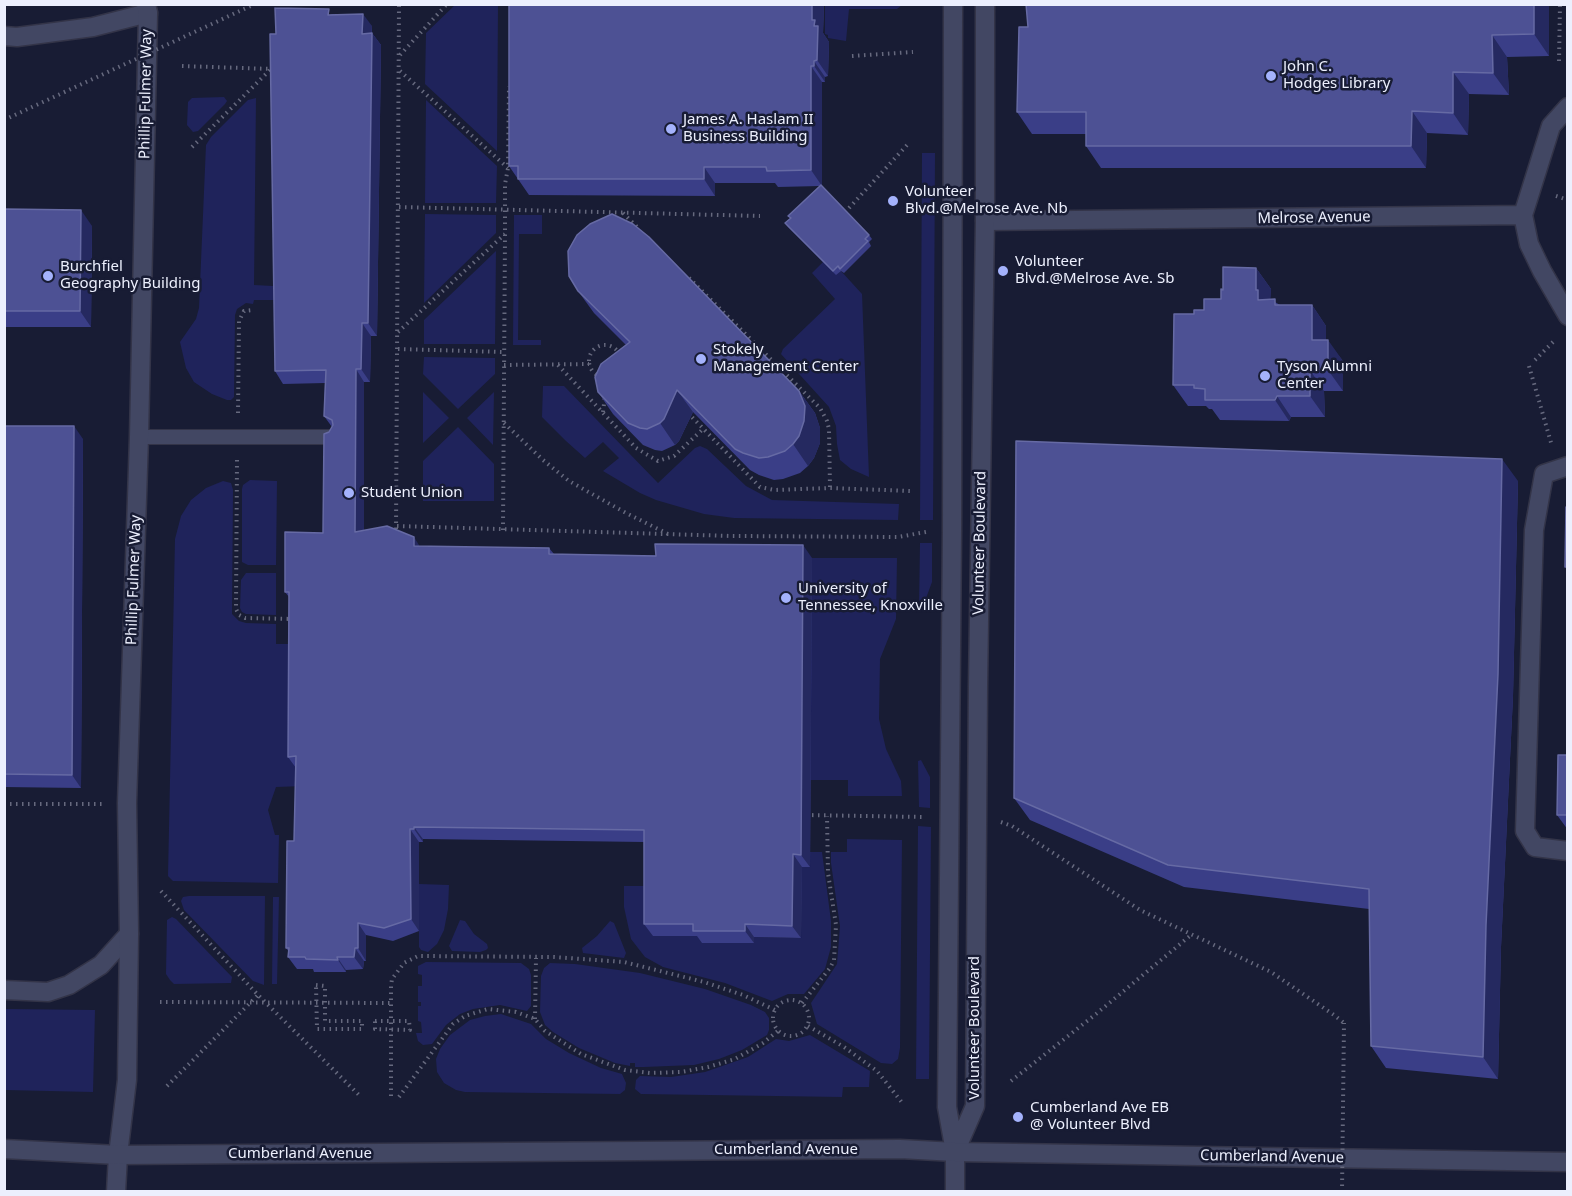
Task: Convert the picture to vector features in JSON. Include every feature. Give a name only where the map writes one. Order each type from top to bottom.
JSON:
[{"type":"street","name":"Volunteer Boulevard","points":[[953,4],[947,1107],[955,1152]]},
{"type":"street","name":"Volunteer Boulevard","points":[[955,1152],[975,1106],[985,221],[985,4]]},
{"type":"street","points":[[4,36],[17,37],[93,27],[147,9]]},
{"type":"street","name":"Phillip Fulmer Way","points":[[116,1191],[127,1080],[129,934],[127,803],[147,9]]},
{"type":"street","points":[[1568,106],[1551,126],[1523,216],[1529,244],[1568,316]]},
{"type":"street","name":"Melrose Avenue","points":[[953,221],[1523,216]]},
{"type":"street","points":[[1563,467],[1544,474],[1534,530],[1525,831],[1535,847],[1568,851]]},
{"type":"street","points":[[4,990],[48,992],[69,985],[101,965],[129,934]]},
{"type":"street","name":"Cumberland Avenue","points":[[4,1149],[118,1155],[889,1149],[1568,1162]]},
{"type":"street","points":[[955,1152],[955,1191]]},
{"type":"lane","points":[[138,437],[333,437]]},
{"type":"path","points":[[4,120],[255,4]]},
{"type":"path","points":[[395,539],[397,526],[399,4]]},
{"type":"path","points":[[400,55],[447,4]]},
{"type":"path","points":[[1559,62],[1560,4]]},
{"type":"path","points":[[852,56],[913,52]]},
{"type":"path","points":[[182,66],[279,70]]},
{"type":"path","points":[[192,147],[271,69]]},
{"type":"path","points":[[399,70],[508,168]]},
{"type":"path","points":[[503,530],[505,184],[508,168],[509,75]]},
{"type":"path","points":[[849,208],[908,144]]},
{"type":"path","points":[[1556,196],[1568,200]]},
{"type":"path","points":[[399,207],[760,216]]},
{"type":"path","points":[[622,212],[647,237]]},
{"type":"path","points":[[398,333],[505,234]]},
{"type":"path","points":[[688,278],[820,408],[827,421],[830,488]]},
{"type":"path","points":[[253,309],[244,311],[239,321],[236,609],[239,615],[245,618],[297,619]]},
{"type":"path","points":[[1535,360],[1555,340]]},
{"type":"path","points":[[600,345],[615,349],[621,358],[616,373],[607,377],[596,375],[589,364],[591,352],[600,345]]},
{"type":"path","points":[[398,349],[504,352]]},
{"type":"path","points":[[504,365],[589,364]]},
{"type":"path","points":[[558,365],[636,448],[658,461],[674,456],[703,429]]},
{"type":"path","points":[[1529,366],[1563,467]]},
{"type":"path","points":[[603,412],[607,377]]},
{"type":"path","points":[[682,407],[760,486],[774,490],[830,488],[910,491]]},
{"type":"path","points":[[504,422],[543,460],[569,481],[670,535]]},
{"type":"path","points":[[397,526],[670,535],[898,537],[932,531]]},
{"type":"path","points":[[4,804],[127,803]]},
{"type":"path","points":[[806,815],[930,817]]},
{"type":"path","points":[[802,1003],[834,960],[836,925],[828,873],[827,816]]},
{"type":"path","points":[[1001,822],[1012,826],[1140,910],[1271,972],[1344,1023],[1342,1191]]},
{"type":"path","points":[[161,891],[258,995],[359,1095]]},
{"type":"path","points":[[1011,1081],[1191,935]]},
{"type":"path","points":[[391,1096],[392,979],[404,963],[414,957],[554,957],[624,962],[704,982],[743,995],[775,1010]]},
{"type":"path","points":[[536,958],[535,1018],[545,1031],[581,1054],[625,1070],[650,1073],[681,1072],[708,1067],[735,1059],[763,1043],[779,1030]]},
{"type":"path","points":[[316,985],[325,986],[325,1021],[362,1021],[362,1029],[317,1029],[316,1003],[316,985]]},
{"type":"path","points":[[167,1086],[258,995]]},
{"type":"path","points":[[789,999],[802,1003],[810,1015],[808,1026],[804,1031],[792,1036],[779,1030],[774,1022],[778,1005],[789,999]]},
{"type":"path","points":[[160,1002],[391,1003]]},
{"type":"path","points":[[399,1096],[453,1024],[465,1016],[488,1009],[535,1018]]},
{"type":"path","points":[[375,1021],[409,1022],[410,1030],[391,1030],[375,1029],[375,1021]]},
{"type":"path","points":[[808,1026],[844,1047],[877,1071],[904,1105]]},
{"type":"shaded area","points":[[825,4],[902,5],[897,9],[849,9],[846,41],[828,38],[825,34]]},
{"type":"shaded area","points":[[455,5],[498,5],[497,151],[425,84],[426,33]]},
{"type":"shaded area","points":[[224,97],[227,101],[225,104],[198,131],[193,132],[187,125],[188,102],[192,98]]},
{"type":"shaded area","points":[[256,98],[254,285],[273,286],[275,300],[254,300],[253,304],[246,303],[237,309],[234,397],[227,400],[212,394],[194,382],[186,368],[180,342],[196,319],[199,308],[206,145],[211,137],[248,100]]},
{"type":"shaded area","points":[[426,100],[497,166],[496,203],[425,203]]},
{"type":"shaded area","points":[[922,153],[935,153],[933,520],[920,520]]},
{"type":"shaded area","points":[[425,214],[496,215],[496,233],[424,303]]},
{"type":"shaded area","points":[[514,215],[542,215],[542,234],[519,234],[518,340],[541,340],[541,345],[513,345]]},
{"type":"shaded area","points":[[496,251],[495,344],[424,344],[424,320]]},
{"type":"shaded area","points":[[823,262],[841,271],[862,294],[869,477],[851,469],[840,460],[836,426],[829,407],[781,354],[783,349],[835,299],[812,273]]},
{"type":"shaded area","points":[[424,357],[495,358],[495,374],[458,409],[423,374]]},
{"type":"shaded area","points":[[543,386],[564,386],[658,483],[695,448],[700,446],[707,449],[746,486],[772,500],[899,504],[898,520],[734,518],[704,514],[656,500],[603,471],[619,458],[603,442],[585,458],[542,417]]},
{"type":"shaded area","points":[[423,392],[449,418],[423,443]]},
{"type":"shaded area","points":[[494,392],[493,445],[467,418]]},
{"type":"shaded area","points":[[458,427],[494,464],[494,501],[423,501],[423,461]]},
{"type":"shaded area","points":[[250,480],[277,481],[276,565],[248,565],[242,562],[242,489],[243,485]]},
{"type":"shaded area","points":[[223,481],[231,483],[233,490],[232,614],[239,621],[246,623],[276,624],[276,644],[298,644],[304,786],[276,787],[268,810],[275,835],[279,835],[278,883],[173,881],[168,876],[175,539],[181,516],[191,500],[206,488]]},
{"type":"shaded area","points":[[920,543],[932,543],[932,582],[922,609],[919,609]]},
{"type":"shaded area","points":[[812,558],[897,558],[896,619],[880,659],[879,719],[886,749],[901,781],[902,796],[848,796],[848,780],[810,780]]},
{"type":"shaded area","points":[[246,573],[276,573],[276,615],[242,612],[240,608],[241,580]]},
{"type":"shaded area","points":[[921,760],[930,777],[930,808],[919,807],[918,761]]},
{"type":"shaded area","points":[[918,826],[931,827],[929,1079],[916,1079]]},
{"type":"shaded area","points":[[847,839],[902,840],[900,1048],[898,1059],[892,1064],[881,1063],[817,1024],[811,1003],[837,964],[840,926],[831,852],[847,852]]},
{"type":"shaded area","points":[[810,852],[822,852],[831,921],[831,947],[825,969],[804,994],[788,994],[772,1001],[725,983],[663,967],[645,957],[631,939],[624,907],[624,886],[653,886],[702,936],[702,943],[753,943],[754,937],[801,938],[802,867],[810,867]]},
{"type":"shaded area","points":[[419,884],[449,885],[444,930],[437,944],[428,952],[419,947]]},
{"type":"shaded area","points":[[265,896],[264,985],[253,981],[184,910],[181,901],[183,897]]},
{"type":"shaded area","points":[[273,897],[279,897],[277,984],[272,984]]},
{"type":"shaded area","points":[[172,917],[232,977],[231,983],[174,984],[170,980],[166,974],[167,920]]},
{"type":"shaded area","points":[[460,920],[465,921],[474,934],[487,944],[486,950],[480,952],[452,951],[449,946]]},
{"type":"shaded area","points":[[610,921],[614,923],[626,953],[624,958],[583,953],[582,948]]},
{"type":"shaded area","points":[[426,962],[521,963],[529,969],[531,975],[531,1006],[527,1011],[500,1005],[473,1009],[460,1014],[446,1025],[432,1044],[423,1045],[418,1041],[416,1033],[422,1033],[421,1022],[418,1021],[418,1006],[421,1006],[421,1002],[418,1002],[418,986],[422,986],[422,975],[418,974],[418,966]]},
{"type":"shaded area","points":[[550,963],[640,973],[705,989],[765,1012],[769,1018],[769,1030],[767,1035],[742,1050],[694,1065],[635,1067],[635,1063],[630,1063],[630,1066],[615,1063],[579,1048],[545,1025],[540,1012],[541,976],[544,968]]},
{"type":"shaded area","points":[[5,1009],[95,1010],[93,1092],[5,1090]]},
{"type":"shaded area","points":[[501,1014],[531,1024],[546,1039],[569,1053],[601,1068],[622,1074],[626,1083],[625,1090],[620,1094],[465,1092],[444,1083],[437,1072],[436,1059],[450,1035],[470,1020]]},
{"type":"shaded area","points":[[810,1035],[870,1071],[869,1087],[843,1087],[842,1097],[641,1094],[635,1089],[636,1080],[640,1076],[671,1077],[705,1072],[748,1057],[776,1039],[789,1041]]},
{"type":"building","name":"James A. Haslam II Business Building","points":[[509,4],[812,4],[812,20],[815,20],[814,26],[818,26],[817,60],[814,61],[814,66],[811,66],[811,170],[767,171],[766,167],[704,167],[704,179],[518,179],[518,166],[509,166]]},
{"type":"building","name":"John C. Hodges Library","points":[[1026,4],[1534,4],[1534,34],[1492,35],[1493,73],[1453,72],[1453,113],[1412,111],[1411,146],[1086,146],[1086,112],[1017,112],[1019,27],[1028,27]]},
{"type":"building","name":"Student Union","points":[[275,8],[329,9],[328,15],[363,14],[362,34],[372,33],[368,323],[362,323],[361,369],[356,369],[355,532],[387,526],[414,537],[414,546],[549,548],[549,554],[656,556],[655,544],[803,545],[801,855],[793,854],[792,926],[745,924],[745,931],[693,931],[693,924],[644,924],[644,830],[414,827],[410,829],[411,919],[384,928],[358,923],[358,948],[355,948],[354,957],[337,957],[338,960],[288,957],[289,948],[286,948],[287,841],[294,841],[296,756],[288,757],[289,592],[285,592],[285,532],[323,533],[324,434],[329,432],[333,425],[332,420],[324,416],[326,370],[275,371],[270,34],[276,34]]},
{"type":"building","points":[[821,185],[869,235],[865,239],[868,241],[840,269],[838,266],[833,271],[785,223],[791,218],[788,216]]},
{"type":"building","name":"Burchfiel Geography Building","points":[[4,209],[81,210],[80,311],[4,311]]},
{"type":"building","name":"Stokely Management Center","points":[[612,214],[633,224],[649,237],[799,391],[805,406],[804,421],[799,436],[785,451],[759,458],[735,449],[677,390],[664,419],[647,429],[628,423],[598,392],[595,377],[601,364],[630,342],[578,291],[569,276],[568,251],[577,235],[590,224]]},
{"type":"building","name":"Tyson Alumni Center","points":[[1223,267],[1256,268],[1258,300],[1275,299],[1275,305],[1312,305],[1312,340],[1328,340],[1328,370],[1310,370],[1310,396],[1277,396],[1275,400],[1205,400],[1205,389],[1194,388],[1194,385],[1173,385],[1174,314],[1194,314],[1194,310],[1204,310],[1204,299],[1221,299]]},
{"type":"building","points":[[4,426],[74,426],[72,775],[4,774]]},
{"type":"building","points":[[1016,441],[1502,459],[1498,674],[1486,925],[1483,1057],[1371,1046],[1369,889],[1168,865],[1014,798]]},
{"type":"building","points":[[1566,507],[1568,507],[1568,567],[1565,567]]},
{"type":"building","points":[[1558,755],[1568,755],[1568,815],[1557,815]]},
{"type":"place","name":"John C. Hodges Library","points":[[1271,76]]},
{"type":"place","name":"James A. Haslam II Business Building","points":[[671,129]]},
{"type":"place","name":"Volunteer Blvd.@Melrose Ave. Nb","points":[[893,201]]},
{"type":"place","name":"Volunteer Blvd.@Melrose Ave. Sb","points":[[1003,271]]},
{"type":"place","name":"Burchfiel Geography Building","points":[[48,276]]},
{"type":"place","name":"Stokely Management Center","points":[[701,359]]},
{"type":"place","name":"Tyson Alumni Center","points":[[1265,376]]},
{"type":"place","name":"Student Union","points":[[349,493]]},
{"type":"place","name":"University of Tennessee, Knoxville","points":[[786,598]]},
{"type":"place","name":"Cumberland Ave EB @ Volunteer Blvd","points":[[1018,1117]]}]
